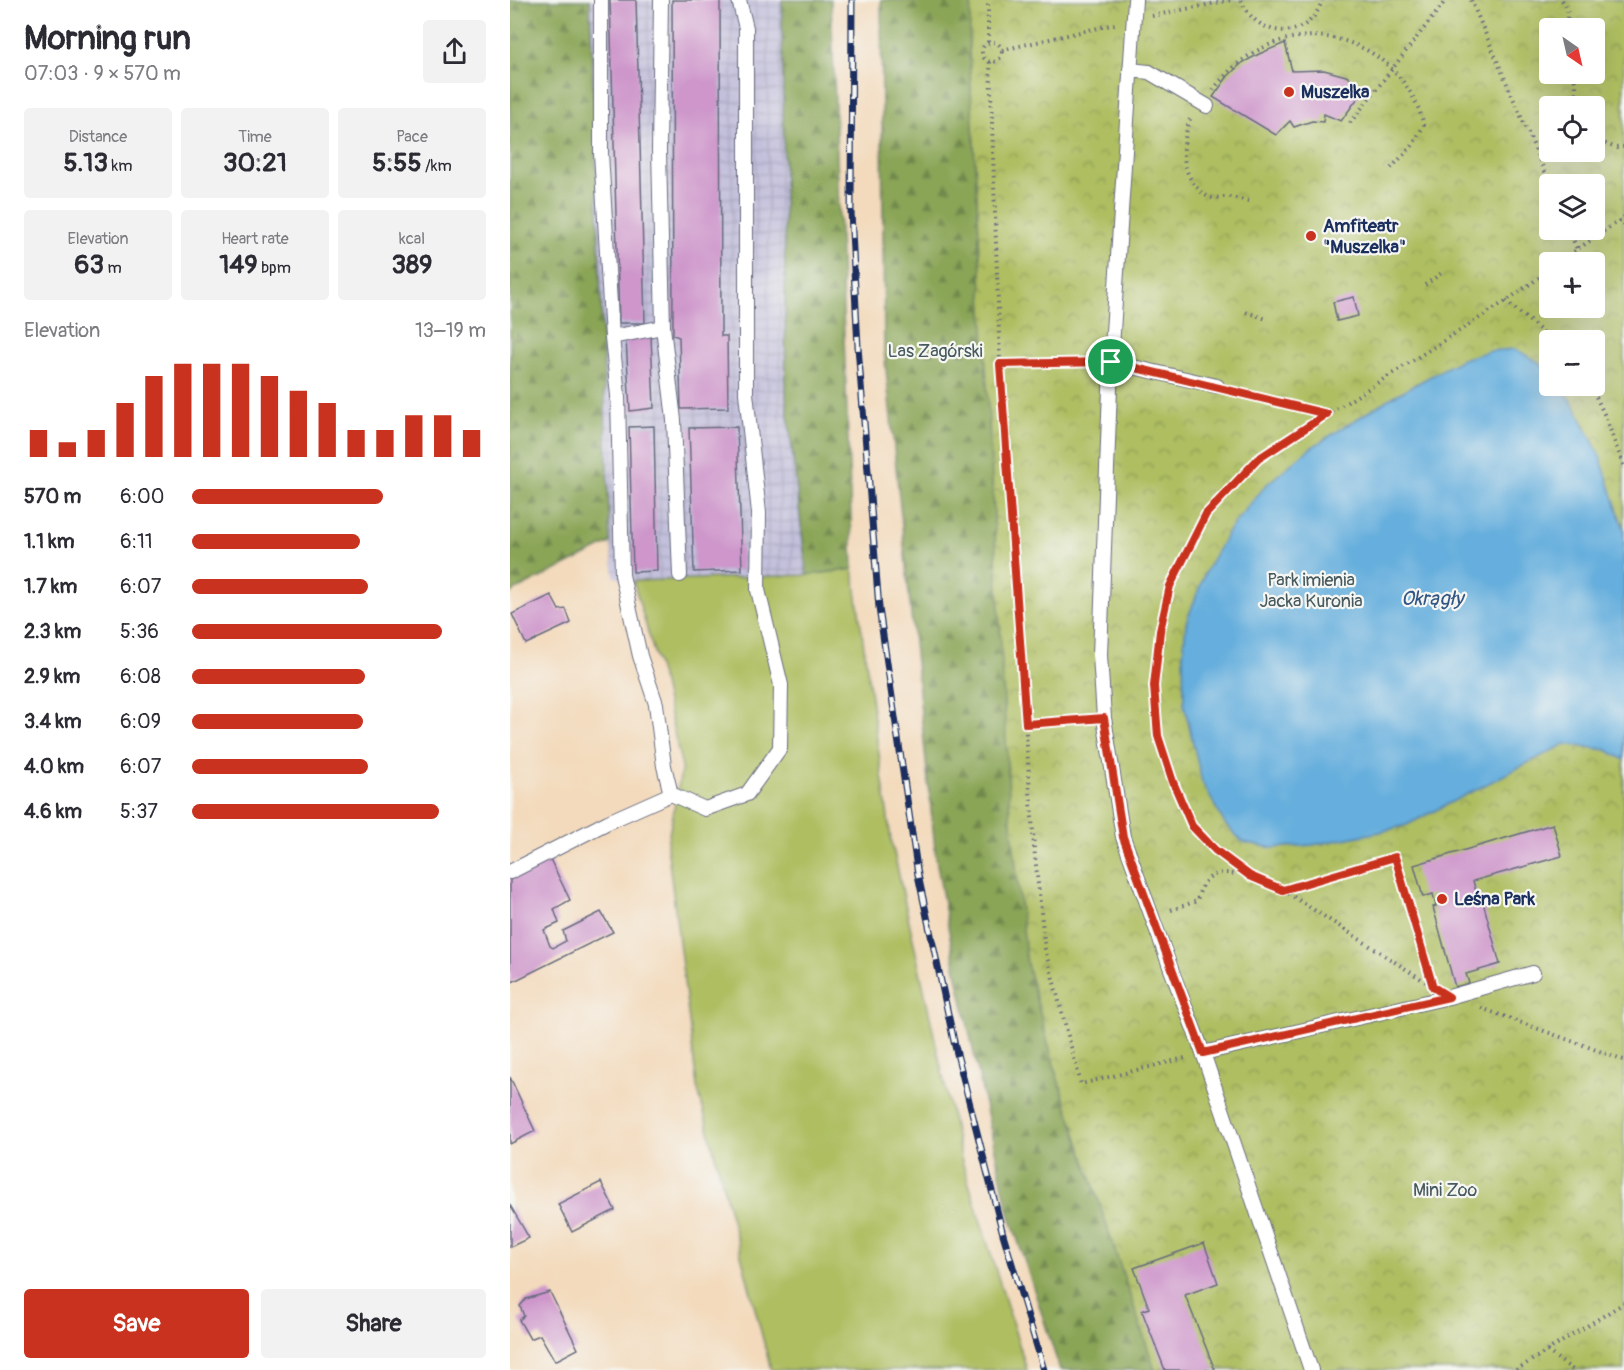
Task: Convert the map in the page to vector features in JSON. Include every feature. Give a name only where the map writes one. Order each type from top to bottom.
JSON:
[{"type":"lane","points":[[601,0],[601,153],[612,337],[618,396],[622,575],[640,656],[656,704],[664,766],[671,794]]},
{"type":"lane","points":[[661,0],[659,150],[663,327],[674,420],[680,575]]},
{"type":"lane","points":[[510,872],[608,822],[671,794],[705,809],[747,794],[780,748],[781,685],[758,590],[759,513],[746,393],[746,28],[739,0]]},
{"type":"lane","points":[[1135,0],[1111,362],[1100,655],[1104,718],[1123,837],[1203,1053],[1311,1370]]},
{"type":"lane","points":[[1130,70],[1149,72],[1205,105]]},
{"type":"lane","points":[[612,337],[663,327]]},
{"type":"lane","points":[[1111,362],[1217,386]]},
{"type":"lane","points":[[1203,1053],[1449,997],[1533,973]]},
{"type":"path","points":[[988,0],[988,42],[981,53],[984,59],[990,62],[999,59],[1002,51],[998,43],[988,42]]},
{"type":"path","points":[[1002,51],[1231,0]]},
{"type":"path","points":[[1241,0],[1253,20],[1277,31],[1302,26],[1313,18],[1322,0]]},
{"type":"path","points":[[1350,123],[1446,0]]},
{"type":"path","points":[[1471,0],[1546,174]]},
{"type":"path","points":[[1562,0],[1569,18]]},
{"type":"path","points":[[1290,30],[1291,39]]},
{"type":"path","points":[[1250,201],[1225,196],[1213,198],[1204,195],[1186,174],[1184,154],[1188,127],[1192,113],[1205,105],[1222,78],[1249,55],[1262,48],[1291,39],[1330,37],[1350,42],[1366,48],[1404,81],[1420,110],[1424,125],[1413,146],[1391,168]]},
{"type":"path","points":[[990,62],[1000,364],[1034,847],[1045,949],[1081,1084],[1203,1053]]},
{"type":"path","points":[[1605,144],[1616,148],[1624,147]]},
{"type":"path","points":[[1573,252],[1624,217]]},
{"type":"path","points":[[1619,220],[1624,225]]},
{"type":"path","points":[[1573,240],[1577,249]]},
{"type":"path","points":[[1425,285],[1443,272]]},
{"type":"path","points":[[1283,890],[1395,857],[1433,987],[1283,890],[1239,869],[1215,850],[1192,826],[1173,782],[1158,736],[1154,686],[1160,631],[1170,586],[1206,514],[1258,459],[1539,278]]},
{"type":"path","points":[[1506,301],[1540,330]]},
{"type":"path","points":[[1246,312],[1266,319]]},
{"type":"path","points":[[1000,364],[1111,362]]},
{"type":"path","points":[[1217,386],[1327,414]]},
{"type":"path","points":[[1596,396],[1624,467]]},
{"type":"path","points":[[1026,724],[1104,718]]},
{"type":"path","points":[[1153,916],[1197,901],[1204,882],[1213,875],[1223,872],[1235,874],[1239,869]]},
{"type":"path","points":[[1449,997],[1624,1060]]},
{"type":"path","points":[[1516,1370],[1624,1303]]},
{"type":"path","points":[[1547,1351],[1573,1370]]},
{"type":"shaded area","points":[[590,0],[782,0],[786,398],[807,575],[633,581],[614,577],[610,543]]},
{"type":"green space","points":[[510,0],[590,0],[610,543],[510,593]]},
{"type":"green space","points":[[782,0],[831,0],[853,569],[807,575],[786,398]]},
{"type":"green space","name":"Las Zagórski","points":[[881,0],[971,0],[969,49],[1010,813],[1027,964],[1057,1076],[1155,1370],[1060,1370],[1008,1210],[957,976],[936,859],[884,350]]},
{"type":"green space","name":"Park imienia Jacka Kuronia","points":[[971,0],[1624,0],[1624,1370],[1155,1370],[1057,1076],[1027,964],[1010,813],[969,49]]},
{"type":"green space","points":[[853,569],[891,839],[961,1158],[1027,1370],[771,1370],[697,1086],[667,845],[682,767],[662,680],[633,581],[807,575]]},
{"type":"water","name":"Okrągły","points":[[1515,349],[1539,363],[1539,396],[1568,396],[1600,456],[1624,530],[1624,760],[1607,750],[1565,744],[1407,825],[1313,845],[1272,848],[1243,842],[1225,824],[1202,782],[1184,704],[1183,656],[1186,623],[1205,573],[1229,530],[1266,485],[1309,449],[1387,400],[1462,359],[1490,351]]},
{"type":"building","points":[[610,0],[636,0],[645,323],[619,323]]},
{"type":"building","points":[[672,0],[720,0],[721,336],[727,336],[728,408],[681,409],[679,337],[673,335]]},
{"type":"building","name":"Muszelka","points":[[1285,43],[1292,71],[1324,70],[1346,76],[1366,87],[1341,121],[1324,114],[1323,122],[1312,121],[1294,127],[1290,121],[1276,135],[1213,97],[1228,76],[1242,63]]},
{"type":"building","points":[[1354,297],[1358,316],[1337,321],[1333,302]]},
{"type":"building","points":[[651,336],[654,408],[630,411],[626,339]]},
{"type":"building","points":[[654,426],[657,571],[633,572],[629,427]]},
{"type":"building","points":[[737,427],[742,570],[694,572],[689,428]]},
{"type":"building","points":[[551,595],[559,610],[566,609],[571,623],[526,644],[512,614]]},
{"type":"building","points":[[1553,824],[1562,856],[1473,881],[1477,895],[1481,895],[1500,964],[1466,974],[1469,983],[1455,987],[1433,907],[1436,906],[1433,894],[1423,897],[1414,865]]},
{"type":"building","points":[[549,857],[570,900],[554,909],[559,923],[544,930],[550,946],[553,948],[566,941],[563,931],[601,912],[613,932],[510,983],[510,876]]},
{"type":"building","points":[[510,1077],[535,1131],[510,1144]]},
{"type":"building","points":[[601,1182],[615,1210],[572,1232],[558,1204]]},
{"type":"building","points":[[510,1205],[529,1238],[510,1247]]},
{"type":"building","points":[[1204,1243],[1218,1283],[1185,1295],[1215,1370],[1165,1370],[1142,1311],[1149,1308],[1134,1268]]},
{"type":"building","points":[[550,1292],[578,1349],[555,1361],[540,1335],[530,1339],[519,1320],[524,1316],[520,1306],[526,1299]]},
{"type":"railway","points":[[852,0],[851,212],[858,347],[879,608],[918,875],[955,1046],[1003,1234],[1044,1370]]},
{"type":"place","name":"Muszelka","points":[[1289,92]]},
{"type":"place","name":"Amfiteatr \"Muszelka\"","points":[[1311,236]]},
{"type":"place","name":"Leśna Park","points":[[1442,899]]},
{"type":"route","points":[[1111,362],[1327,414],[1258,459],[1206,514],[1170,586],[1160,631],[1154,686],[1158,736],[1173,782],[1192,826],[1215,850],[1250,876],[1283,890],[1395,857],[1433,987],[1449,997],[1203,1053],[1123,837],[1104,718],[1026,724],[1000,364],[1111,362]]},
{"type":"park label","name":"Mini Zoo","points":[[1445,1190]]}]
